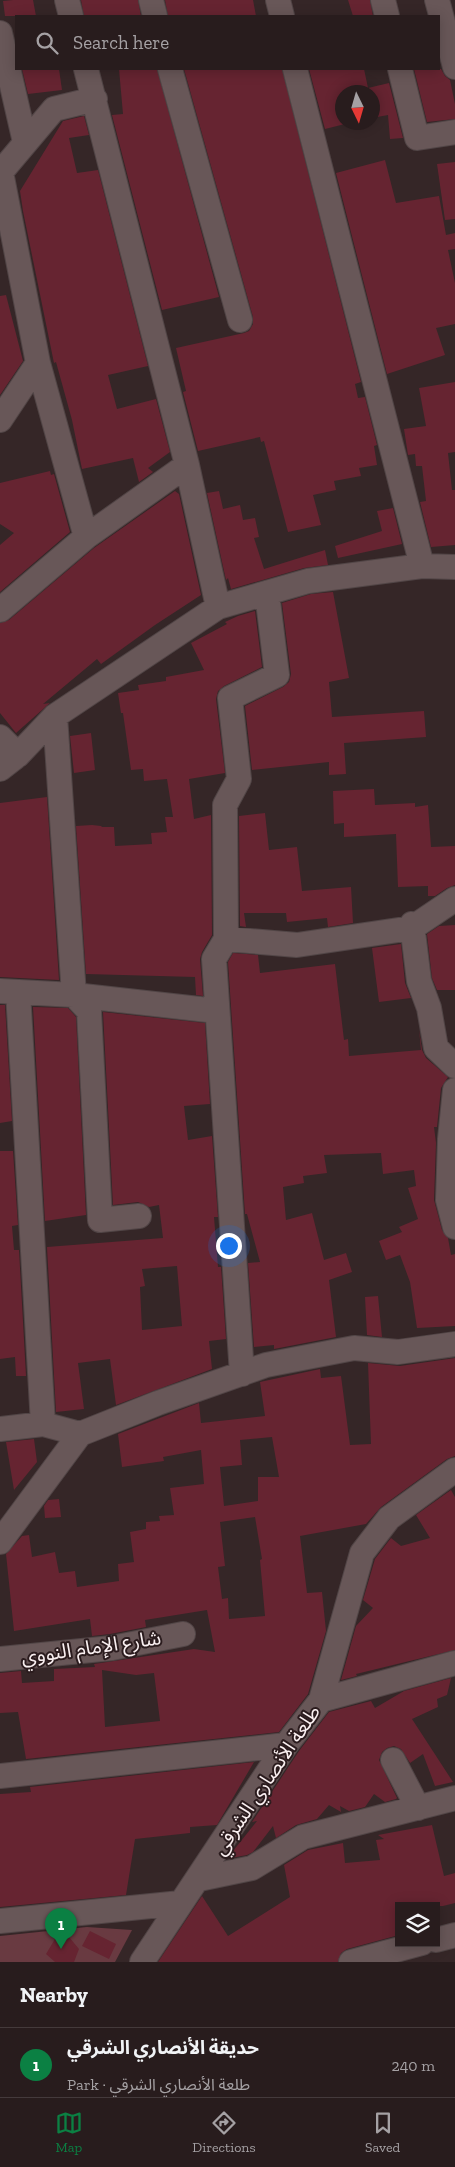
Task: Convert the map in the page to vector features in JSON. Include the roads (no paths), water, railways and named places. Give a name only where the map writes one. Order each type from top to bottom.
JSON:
[{"type":"street","points":[[67,0],[71,15]]},
{"type":"street","points":[[151,0],[155,15]]},
{"type":"street","points":[[278,0],[282,15]]},
{"type":"street","points":[[384,0],[387,15]]},
{"type":"street","points":[[437,0],[455,67]]},
{"type":"street","points":[[0,33],[25,142]]},
{"type":"street","points":[[86,70],[187,465],[218,607]]},
{"type":"street","points":[[170,70],[240,320]]},
{"type":"street","points":[[295,70],[422,566]]},
{"type":"street","points":[[400,70],[417,138],[455,132]]},
{"type":"street","points":[[86,537],[38,363],[0,173],[54,109],[95,99]]},
{"type":"street","points":[[0,420],[38,363]]},
{"type":"street","points":[[0,610],[86,537],[187,465]]},
{"type":"street","points":[[0,737],[9,762],[55,716],[218,607],[308,581],[422,566],[455,567]]},
{"type":"street","points":[[242,1374],[214,959],[226,939],[225,804],[239,779],[230,698],[277,675],[267,593]]},
{"type":"street","points":[[55,716],[74,995],[88,1012],[100,1220],[139,1216]]},
{"type":"street","points":[[226,939],[297,945],[412,926],[455,899]]},
{"type":"street","points":[[412,926],[418,981],[429,1008],[436,1048],[455,1066]]},
{"type":"street","points":[[43,1424],[9,992],[74,995],[217,1011]]},
{"type":"street","points":[[455,1090],[450,1139],[448,1200],[455,1227]]},
{"type":"street","points":[[0,1542],[80,1434],[266,1365],[354,1348],[398,1352],[455,1344]]},
{"type":"street","points":[[0,1429],[43,1424],[80,1434]]},
{"type":"street","name":"طلعة الأنصاري الشرقي","points":[[142,1962],[199,1879],[286,1745],[321,1700],[362,1553],[390,1518],[455,1470]]},
{"type":"street","name":"شارع الإمام النووي","points":[[0,1659],[112,1648],[183,1634]]},
{"type":"street","points":[[321,1700],[455,1663]]},
{"type":"street","points":[[0,1776],[286,1745]]},
{"type":"street","points":[[393,1760],[418,1808]]},
{"type":"street","points":[[199,1879],[252,1868],[302,1837],[455,1798]]},
{"type":"street","points":[[0,1921],[181,1903]]},
{"type":"street","points":[[440,1939],[455,1935]]},
{"type":"street","points":[[358,1961],[408,1947]]},
{"type":"place","name":"حديقة الأنصاري الشرقي","points":[[61,1949]]}]
